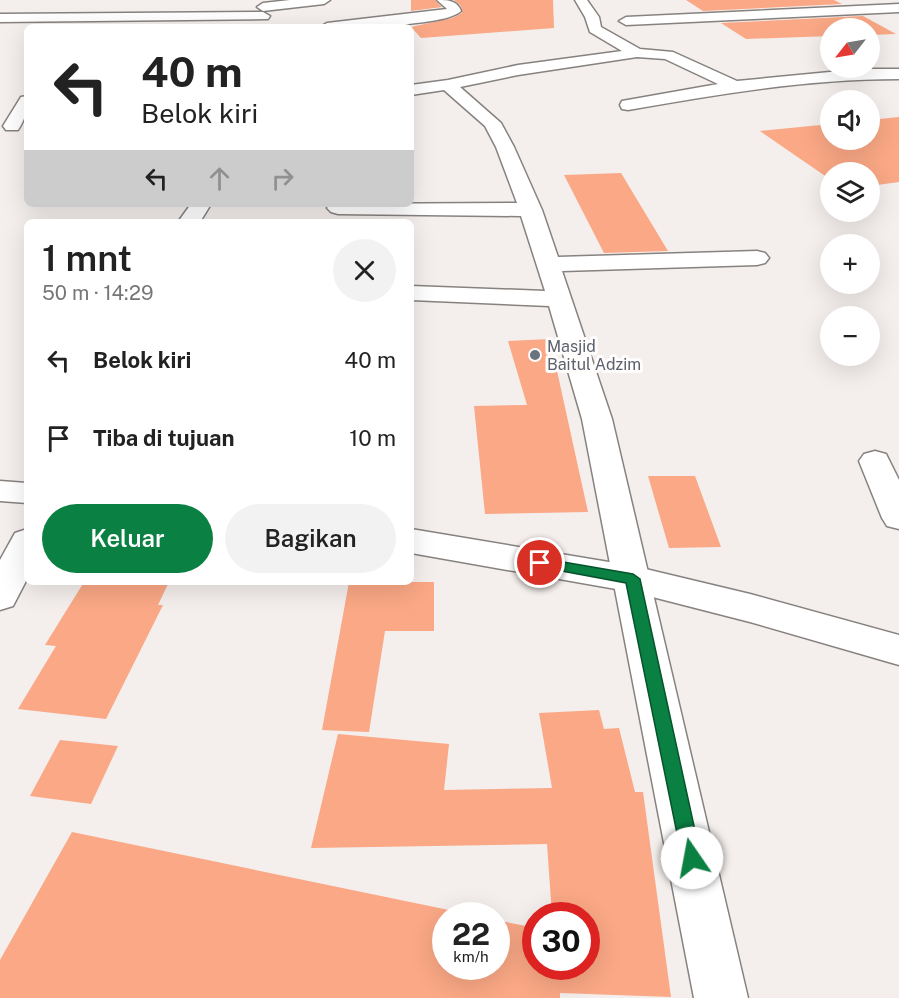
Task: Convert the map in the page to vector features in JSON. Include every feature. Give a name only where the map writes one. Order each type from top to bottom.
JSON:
[{"type":"main road","points":[[74,22],[87,0]]},
{"type":"main road","points":[[0,18],[74,22],[263,12],[324,0]]},
{"type":"main road","points":[[355,24],[440,15],[454,11],[453,7],[443,0]]},
{"type":"main road","points":[[581,0],[592,17],[595,29],[637,53]]},
{"type":"main road","points":[[756,0],[798,24]]},
{"type":"main road","points":[[838,0],[874,18]]},
{"type":"main road","points":[[684,6],[718,29]]},
{"type":"main road","points":[[351,8],[364,23]]},
{"type":"main road","points":[[626,21],[899,8]]},
{"type":"main road","points":[[414,90],[518,70],[637,53],[668,55],[735,87]]},
{"type":"main road","points":[[628,105],[735,87],[861,74],[899,74]]},
{"type":"main road","points":[[448,85],[492,123],[505,147],[531,210],[597,419],[721,998]]},
{"type":"main road","points":[[13,126],[24,106]]},
{"type":"main road","points":[[338,208],[531,210]]},
{"type":"main road","points":[[548,264],[757,258]]},
{"type":"main road","points":[[414,293],[560,299]]},
{"type":"main road","points":[[875,460],[899,518]]},
{"type":"main road","points":[[0,491],[24,492]]},
{"type":"main road","points":[[414,542],[633,579],[750,608],[899,650]]},
{"type":"main road","points":[[0,597],[24,547]]},
{"type":"building","points":[[411,0],[435,0],[442,7],[411,11]]},
{"type":"building","points":[[454,0],[553,0],[554,28],[421,38],[414,30],[414,26],[452,18],[462,13],[461,6]]},
{"type":"building","points":[[686,0],[834,0],[842,4],[703,11]]},
{"type":"building","points":[[863,16],[867,18],[822,18]]},
{"type":"building","points":[[820,18],[820,36],[746,39],[721,23]]},
{"type":"building","points":[[880,25],[896,34],[880,35]]},
{"type":"building","points":[[899,117],[899,182],[880,185],[880,162],[820,162],[820,172],[760,131],[820,125],[820,150],[880,150],[880,119]]},
{"type":"building","points":[[621,173],[668,251],[604,253],[564,175]]},
{"type":"building","points":[[550,339],[588,512],[485,514],[474,406],[527,405],[508,341]]},
{"type":"building","points":[[648,476],[695,476],[721,547],[669,548]]},
{"type":"building","points":[[414,582],[434,582],[434,631],[385,631],[369,732],[322,730],[348,585],[414,585]]},
{"type":"building","points":[[82,585],[168,585],[158,605],[163,605],[106,719],[18,709],[56,646],[45,645]]},
{"type":"building","points":[[599,710],[604,729],[619,728],[635,792],[643,792],[671,997],[560,993],[560,998],[0,998],[0,960],[72,832],[432,907],[432,980],[510,980],[510,923],[522,925],[522,980],[600,980],[600,902],[551,902],[547,844],[311,848],[338,734],[449,744],[444,790],[552,788],[539,713]]},
{"type":"building","points":[[60,740],[118,746],[91,804],[30,796]]},
{"type":"place","name":"Masjid Baitul Adzim","points":[[535,355]]},
{"type":"route","points":[[540,563],[633,579],[692,858]]}]
